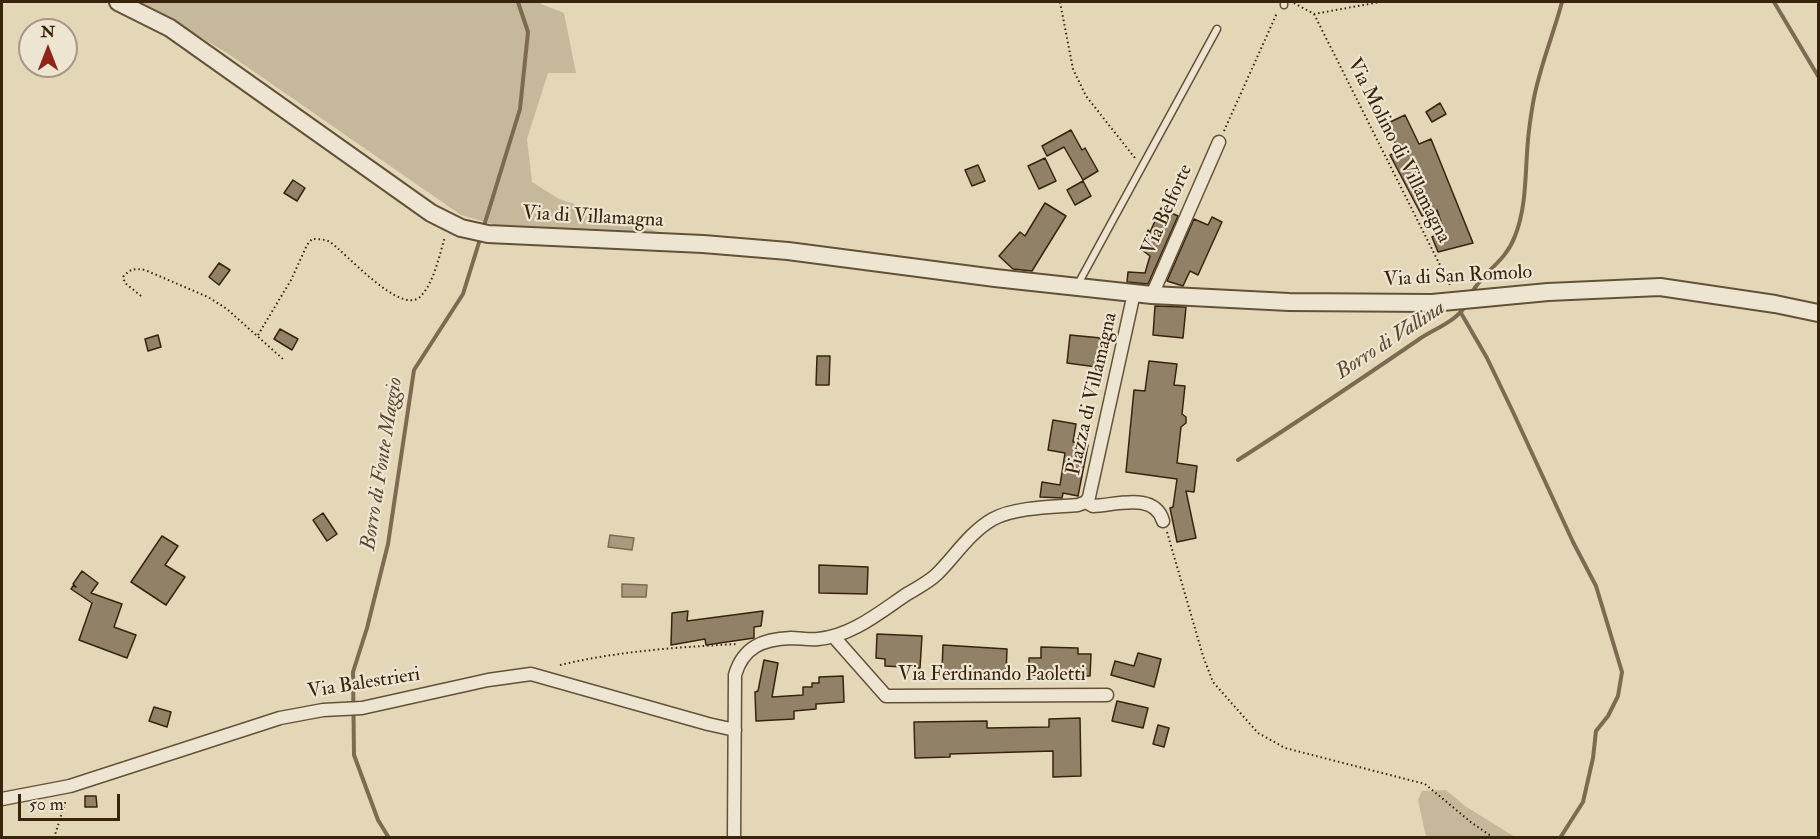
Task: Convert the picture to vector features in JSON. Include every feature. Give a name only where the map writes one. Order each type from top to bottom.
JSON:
[{"type":"street","name":"Via di Villamagna","points":[[117,2],[170,28],[431,213],[450,223],[480,233],[788,251],[1134,293]]},
{"type":"street","name":"Via Belforte","points":[[1152,295],[1220,142]]},
{"type":"street","name":"Via di San Romolo","points":[[1134,293],[1289,302],[1432,303],[1548,292],[1660,286],[1818,313]]},
{"type":"street","name":"Piazza di Villamagna","points":[[1086,502],[1089,497],[1134,293]]},
{"type":"street","points":[[734,837],[735,675],[739,662],[749,650],[763,643],[790,638],[816,640],[859,626],[935,576],[978,530],[994,518],[1023,510],[1078,505],[1086,502],[1093,507],[1145,502],[1158,509],[1163,521]]},
{"type":"street","name":"Via Ferdinando Paoletti","points":[[833,636],[886,696],[1107,695]]},
{"type":"street","name":"Via Balestrieri","points":[[2,800],[70,786],[280,718],[323,710],[362,708],[488,680],[531,674],[735,730]]},
{"type":"lane","points":[[1077,287],[1217,29]]},
{"type":"path","points":[[1060,2],[1073,69],[1086,96],[1142,167]]},
{"type":"path","points":[[1220,142],[1278,11],[1284,3],[1294,3],[1314,14],[1380,2]]},
{"type":"path","name":"Via Molino di Villamagna","points":[[1314,14],[1450,283],[1464,301]]},
{"type":"path","points":[[258,335],[312,239],[329,241],[367,276],[402,299],[414,301],[428,286],[450,223]]},
{"type":"path","points":[[141,296],[125,283],[123,277],[129,270],[135,268],[145,270],[208,297],[228,309],[283,359]]},
{"type":"path","points":[[1163,521],[1209,674],[1213,682],[1258,733],[1285,748],[1425,784],[1472,823],[1494,837]]},
{"type":"path","points":[[560,665],[595,657],[656,650],[745,644],[756,646]]},
{"type":"path","points":[[54,837],[70,786]]},
{"type":"shaded area","points":[[141,2],[539,2],[564,13],[576,73],[548,73],[527,139],[532,182],[559,199],[664,234],[499,226],[461,215],[227,53]]},
{"type":"shaded area","points":[[610,535],[634,538],[632,550],[608,547]]},
{"type":"shaded area","points":[[622,584],[647,585],[646,597],[622,597]]},
{"type":"shaded area","points":[[1446,790],[1465,806],[1515,837],[1426,837],[1418,800],[1422,791]]},
{"type":"building","points":[[1440,103],[1446,114],[1432,122],[1426,112]]},
{"type":"building","points":[[1405,115],[1419,144],[1431,139],[1473,243],[1438,252],[1432,237],[1444,231],[1437,210],[1422,216],[1390,155],[1399,151],[1386,124]]},
{"type":"building","points":[[1071,130],[1082,150],[1085,148],[1098,171],[1083,180],[1064,147],[1047,156],[1042,146]]},
{"type":"building","points":[[1045,158],[1056,181],[1039,189],[1028,166]]},
{"type":"building","points":[[978,165],[985,181],[972,186],[965,170]]},
{"type":"building","points":[[293,180],[305,188],[297,201],[284,193]]},
{"type":"building","points":[[1083,181],[1091,196],[1075,205],[1067,190]]},
{"type":"building","points":[[1045,203],[1066,216],[1032,271],[1013,269],[999,256],[1020,232],[1025,236]]},
{"type":"building","points":[[1161,208],[1178,216],[1148,284],[1127,282],[1128,272],[1145,273],[1150,256],[1142,250],[1148,230],[1150,232]]},
{"type":"building","points":[[1212,217],[1222,222],[1198,275],[1190,271],[1183,286],[1167,281],[1194,219],[1208,225]]},
{"type":"building","points":[[219,263],[230,270],[219,285],[209,277]]},
{"type":"building","points":[[1155,306],[1186,307],[1183,338],[1153,335]]},
{"type":"building","points":[[280,329],[298,339],[292,350],[274,339]]},
{"type":"building","points":[[158,335],[161,347],[148,351],[145,339]]},
{"type":"building","points":[[1070,335],[1101,338],[1097,367],[1067,363]]},
{"type":"building","points":[[817,356],[830,356],[829,385],[816,385]]},
{"type":"building","points":[[1149,361],[1177,364],[1174,385],[1185,386],[1182,414],[1186,417],[1186,423],[1181,427],[1177,463],[1197,466],[1194,492],[1186,491],[1196,538],[1177,542],[1170,508],[1173,507],[1177,479],[1126,472],[1134,390],[1145,391]]},
{"type":"building","points":[[1053,420],[1076,424],[1073,442],[1088,445],[1078,496],[1063,493],[1062,498],[1040,497],[1042,482],[1060,485],[1065,453],[1048,450]]},
{"type":"building","points":[[323,513],[337,534],[327,541],[313,520]]},
{"type":"building","points":[[162,536],[178,546],[165,565],[185,577],[166,605],[131,582]]},
{"type":"building","points":[[819,565],[868,567],[867,594],[819,593]]},
{"type":"building","points":[[82,571],[98,583],[91,593],[122,604],[114,627],[136,635],[127,658],[79,640],[92,603],[71,589],[73,586],[76,587],[73,584]]},
{"type":"building","points":[[688,611],[687,621],[763,611],[761,626],[754,627],[754,638],[706,645],[705,639],[671,645],[672,613]]},
{"type":"building","points":[[877,634],[922,636],[920,668],[885,666],[885,659],[876,658]]},
{"type":"building","points":[[943,645],[1007,649],[1006,674],[942,670]]},
{"type":"building","points":[[1041,647],[1078,648],[1078,654],[1091,654],[1090,676],[1029,675],[1029,658],[1041,658]]},
{"type":"building","points":[[1138,653],[1161,659],[1154,687],[1111,675],[1115,661],[1134,666]]},
{"type":"building","points":[[764,660],[778,663],[772,697],[803,695],[803,687],[812,687],[812,683],[819,683],[819,677],[843,676],[844,702],[816,704],[816,709],[794,711],[794,719],[756,721],[755,692],[758,691]]},
{"type":"building","points":[[1117,701],[1148,708],[1143,728],[1112,721]]},
{"type":"building","points":[[154,707],[171,712],[167,727],[149,721]]},
{"type":"building","points":[[1080,718],[1081,776],[1053,777],[1053,751],[950,754],[950,757],[915,758],[914,722],[987,721],[987,728],[1049,727],[1049,719]]},
{"type":"building","points":[[1158,725],[1169,728],[1164,747],[1153,744]]},
{"type":"building","points":[[85,796],[96,796],[97,807],[85,807]]},
{"type":"waterway","name":"Borro di Fonte Maggio","points":[[483,229],[520,109],[528,32],[518,2]]},
{"type":"waterway","name":"Borro di Vallina","points":[[1471,294],[1506,253],[1519,225],[1524,201],[1528,135],[1533,103],[1562,2]]},
{"type":"waterway","points":[[1774,2],[1818,76]]},
{"type":"waterway","name":"Borro di Fonte Maggio","points":[[389,838],[378,820],[354,755],[353,672],[367,628],[388,544],[414,370],[463,294],[481,236]]},
{"type":"waterway","name":"Borro di Vallina","points":[[1238,460],[1450,321],[1465,306]]},
{"type":"waterway","points":[[1461,313],[1487,358],[1596,586],[1622,672],[1618,696],[1608,716],[1596,731],[1593,758],[1583,802],[1560,838]]}]
